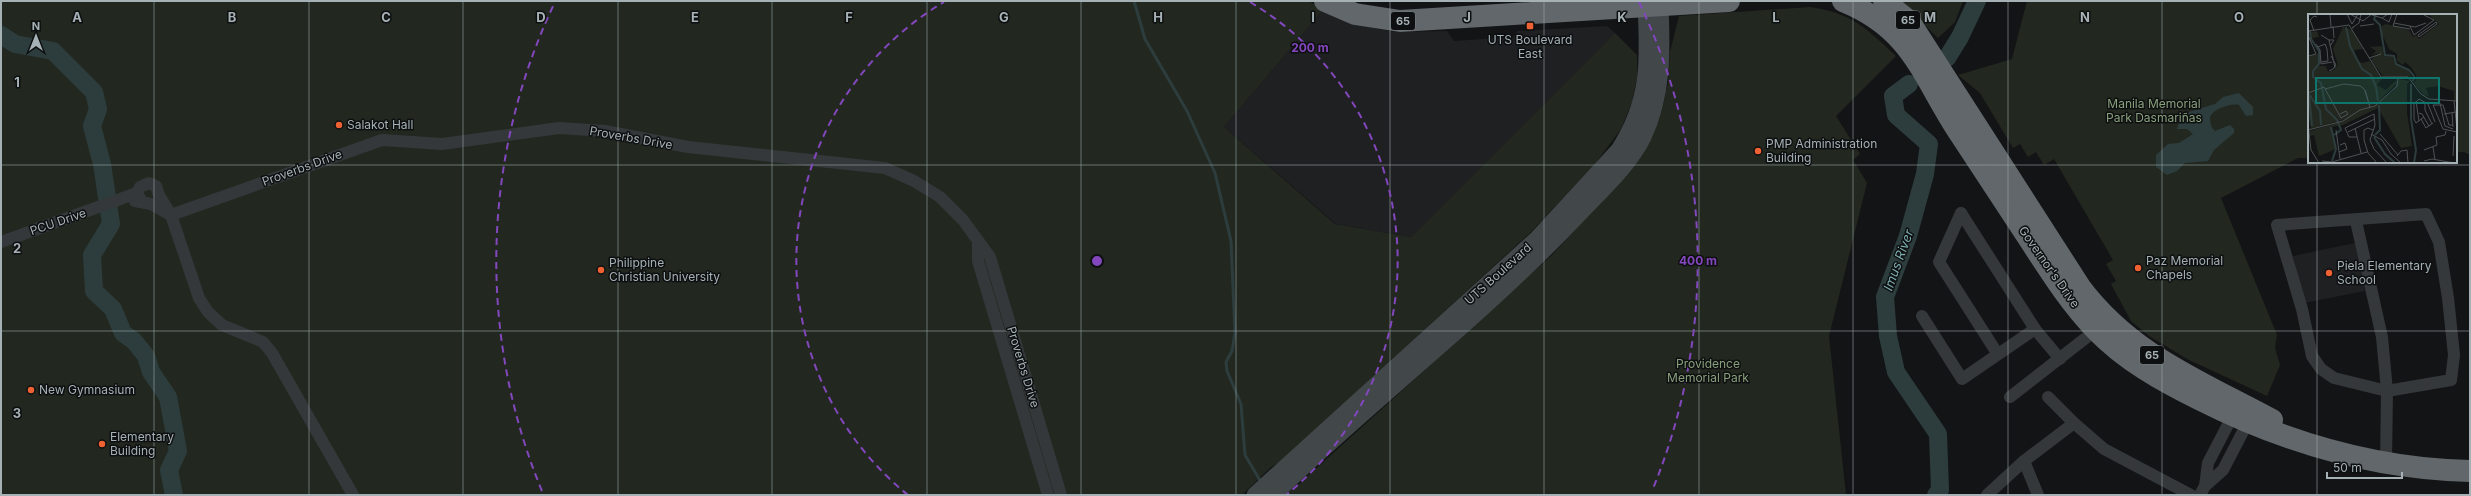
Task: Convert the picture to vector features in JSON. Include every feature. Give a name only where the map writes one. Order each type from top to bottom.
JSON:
[{"type":"highway","name":"65","points":[[1325,1],[1355,14],[1400,22],[1653,4],[1729,1]]},
{"type":"highway","name":"65","points":[[1356,1],[1379,6],[1417,8],[1518,1]]},
{"type":"highway","name":"Governor's Drive","points":[[1843,1],[1869,13],[1919,49]]},
{"type":"highway","name":"Governor's Drive","points":[[1884,1],[1909,21],[1919,49],[1940,85],[1956,128],[2068,299],[2096,330],[2139,366],[2170,385],[2243,413],[2314,447],[2470,471]]},
{"type":"highway","name":"Governor's Drive","points":[[1940,85],[1974,118],[2080,287],[2106,318],[2134,343],[2243,413]]},
{"type":"highway","name":"Governor's Drive","points":[[2386,458],[2470,460]]},
{"type":"main road","name":"UTS Boulevard","points":[[1255,495],[1278,484],[1546,248],[1630,157],[1648,124],[1658,92],[1662,60],[1653,4]]},
{"type":"street","name":"Proverbs Drive","points":[[171,215],[382,140],[442,144],[559,128],[605,131],[688,147],[885,168],[914,181],[940,197],[963,220],[978,243],[990,257],[1061,495]]},
{"type":"street","name":"PCU Drive","points":[[1,242],[114,203],[147,199],[171,215]]},
{"type":"street","points":[[1997,353],[1939,262],[1961,213],[2035,329],[2060,359]]},
{"type":"street","points":[[2426,214],[2439,242],[2454,355],[2451,380],[2387,391],[2334,378],[2321,369],[2312,356],[2302,309],[2277,225],[2356,221],[2426,214]]},
{"type":"street","points":[[171,215],[200,298],[208,312],[222,325],[263,342],[272,353],[353,495]]},
{"type":"street","points":[[2356,221],[2382,337],[2387,391],[2386,458]]},
{"type":"street","name":"Proverbs Drive","points":[[978,243],[978,261],[1048,495]]},
{"type":"street","points":[[1922,316],[1962,379],[1997,353],[2035,329]]},
{"type":"street","points":[[2010,397],[2096,330]]},
{"type":"street","points":[[2048,398],[2074,423],[2104,448],[2191,495]]},
{"type":"street","points":[[2203,490],[2223,470],[2243,413]]},
{"type":"street","points":[[2203,490],[2208,462],[2243,413]]},
{"type":"street","points":[[1987,495],[2024,461],[2074,423]]},
{"type":"street","points":[[2024,461],[2038,495]]},
{"type":"shaded area","points":[[1323,10],[1354,23],[1378,29],[1398,32],[1447,31],[1454,41],[1513,37],[1518,31],[1607,26],[1615,33],[1411,237],[1336,224],[1224,127]]},
{"type":"shaded area","points":[[2239,93],[2253,107],[2253,115],[2246,116],[2239,105],[2236,105],[2222,107],[2211,115],[2210,118],[2212,128],[2215,131],[2230,125],[2234,129],[2234,133],[2214,150],[2208,161],[2185,163],[2177,171],[2167,175],[2156,167],[2156,155],[2168,144],[2179,143],[2193,134],[2187,129],[2177,129],[2182,114],[2215,104],[2223,97]]},
{"type":"shaded area","name":"Piela Elementary School","points":[[2355,243],[2365,291],[2304,303],[2293,256]]},
{"type":"green space","name":"Philippine Christian University","points":[[1,1],[1309,1],[1323,10],[1224,127],[1335,224],[1411,237],[1615,33],[1637,55],[1637,78],[1632,102],[1621,129],[1595,164],[1531,232],[1242,495],[1,495]]},
{"type":"green space","points":[[1900,1],[1963,1],[1955,22],[1938,38]]},
{"type":"green space","name":"Manila Memorial Park Dasmariñas","points":[[2027,1],[2470,1],[2470,155],[2464,152],[2457,152],[2457,14],[2308,14],[2308,158],[2298,158],[2221,198],[2277,335],[2275,348],[2280,365],[2267,396],[2189,360],[2149,336],[2131,321],[2111,284],[2116,281],[2106,264],[2113,260],[2054,159],[2044,165],[2036,152],[2028,157],[2020,144],[2013,148],[1980,93],[1958,75],[2012,59]]},
{"type":"green space","name":"Providence Memorial Park","points":[[1810,7],[1837,13],[1858,23],[1876,37],[1896,56],[1836,116],[1860,154],[1853,160],[1867,183],[1829,336],[1846,495],[1284,495],[1299,484],[1552,255],[1637,162],[1649,142],[1662,110],[1668,83],[1670,52],[1679,16]]},
{"type":"waterway","points":[[1134,1],[1145,39],[1187,111],[1215,173],[1231,241],[1235,333],[1232,351],[1226,362],[1227,371],[1241,404],[1245,455],[1261,482]]},
{"type":"waterway","name":"Imus River","points":[[1947,58],[1960,37],[1977,1]]},
{"type":"waterway","points":[[1,35],[15,44],[53,51],[94,92],[98,109],[92,126],[102,164],[111,224],[92,255],[94,291],[113,309],[123,333],[134,341],[146,356],[151,372],[168,397],[178,451],[169,470],[174,495]]},
{"type":"waterway","name":"Imus River","points":[[1909,84],[1893,96],[1896,115],[1929,144],[1925,174],[1908,236],[1885,297],[1888,336],[1896,372],[1938,434],[1940,490],[1936,495]]},
{"type":"place","name":"UTS Boulevard East","points":[[1530,26]]},
{"type":"place","name":"Salakot Hall","points":[[339,125]]},
{"type":"place","name":"PMP Administration Building","points":[[1758,151]]},
{"type":"place","name":"Paz Memorial Chapels","points":[[2138,268]]},
{"type":"place","name":"Philippine Christian University","points":[[601,270]]},
{"type":"place","name":"Piela Elementary School","points":[[2329,273]]},
{"type":"place","name":"New Gymnasium","points":[[31,390]]},
{"type":"place","name":"Elementary Building","points":[[102,444]]}]
